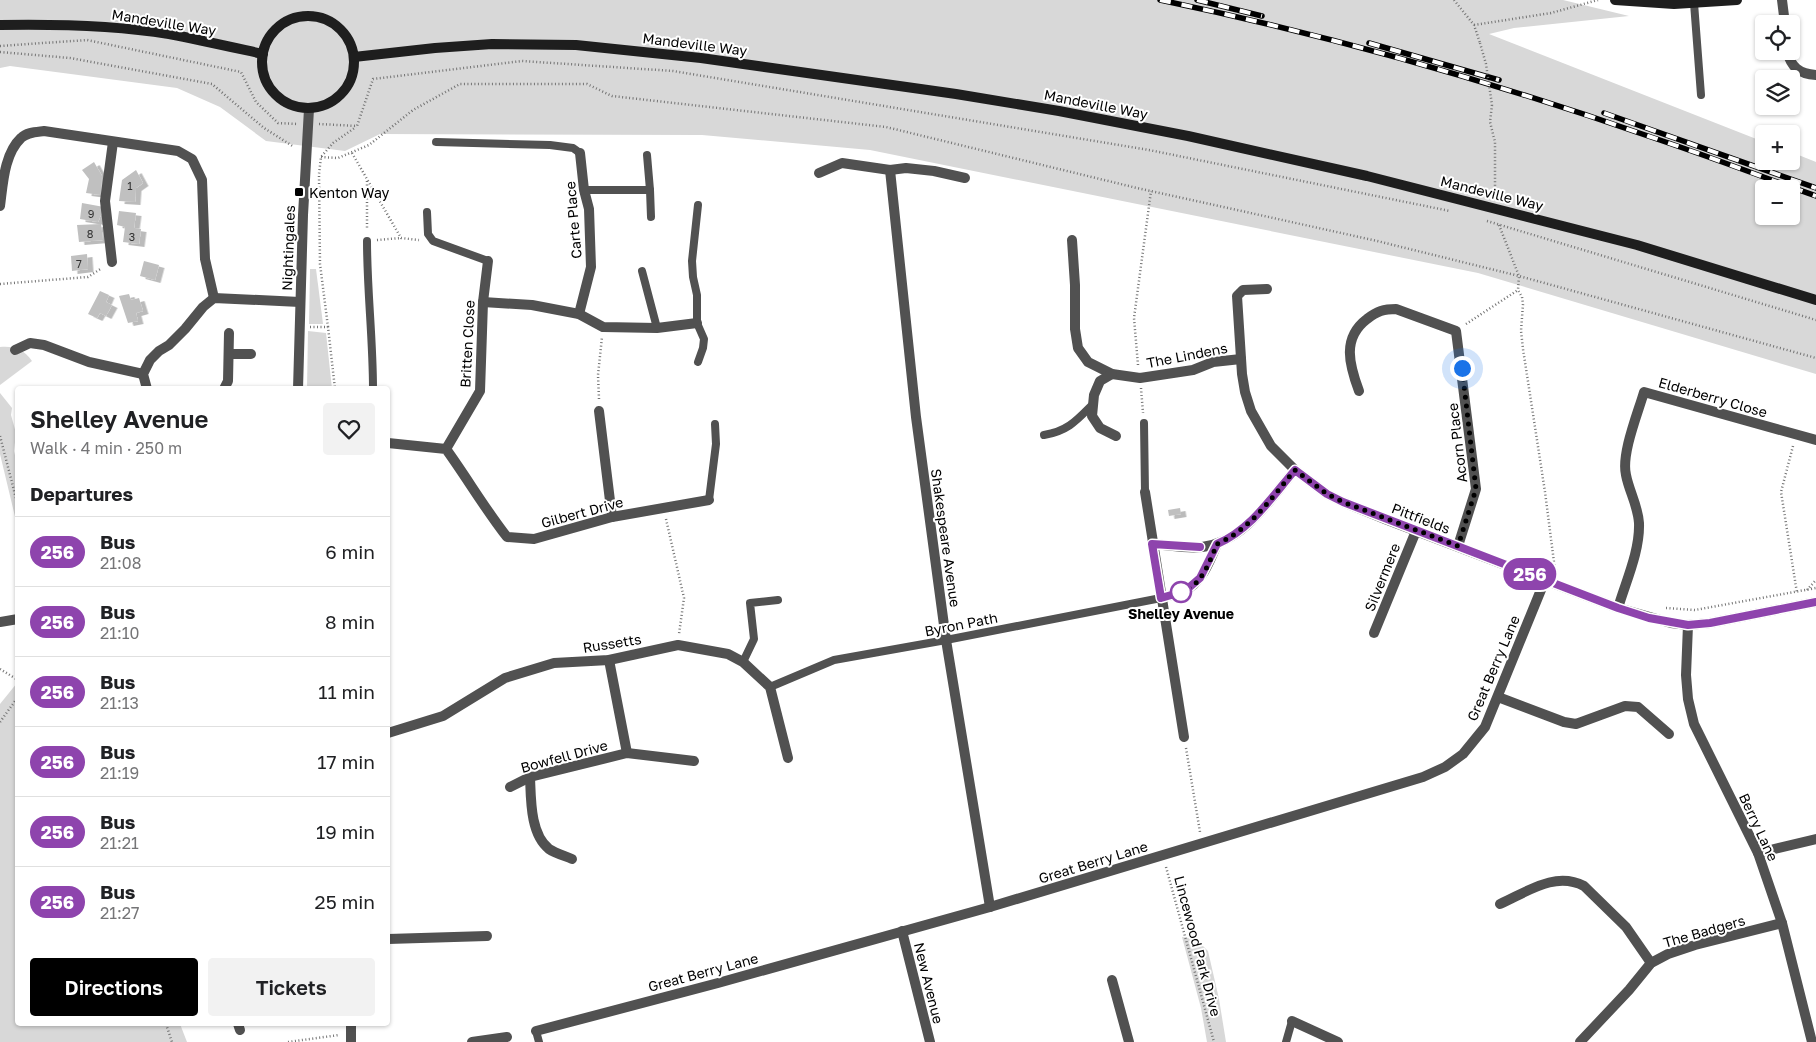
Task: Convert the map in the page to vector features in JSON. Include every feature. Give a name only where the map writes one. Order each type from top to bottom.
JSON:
[{"type":"main road","points":[[1615,0],[1644,3],[1694,3],[1737,0]]},
{"type":"main road","points":[[312,16],[323,18],[336,25],[346,35],[351,45],[354,57],[352,78],[346,89],[337,99],[324,106],[309,109],[297,107],[286,103],[275,94],[264,76],[263,54],[268,40],[276,29],[288,21],[299,17],[312,16]]},
{"type":"main road","name":"Mandeville Way","points":[[0,25],[44,24],[105,27],[168,34],[263,54]]},
{"type":"main road","name":"Mandeville Way","points":[[354,57],[435,48],[533,44],[576,45],[701,58],[956,94],[1128,124],[1306,161],[1494,207],[1652,249],[1816,300]]},
{"type":"street","points":[[1782,0],[1784,15]]},
{"type":"street","points":[[1789,60],[1790,63],[1801,72],[1816,75]]},
{"type":"street","name":"Nightingales","points":[[298,386],[309,109]]},
{"type":"street","points":[[0,206],[4,172],[13,150],[22,138],[31,132],[44,131],[178,151],[192,158],[202,180],[205,259],[214,298]]},
{"type":"street","points":[[112,262],[105,201],[113,142]]},
{"type":"street","name":"Carte Place","points":[[579,314],[591,267],[588,209],[580,153]]},
{"type":"street","points":[[819,174],[842,163],[890,170],[906,168],[934,171],[965,178]]},
{"type":"street","name":"Shakespeare Avenue","points":[[890,170],[916,417],[946,640],[990,907]]},
{"type":"street","name":"The Lindens","points":[[1072,240],[1076,286],[1075,329],[1078,348],[1088,362],[1112,374],[1140,378],[1193,370],[1213,362],[1241,359]]},
{"type":"street","name":"Britten Close","points":[[446,449],[480,391],[483,302],[488,261]]},
{"type":"street","name":"Pittfields","points":[[1267,288],[1244,290],[1237,296],[1245,392],[1252,411],[1271,446],[1295,470],[1327,494],[1416,531],[1649,618],[1688,625],[1710,623],[1816,602]]},
{"type":"street","points":[[146,386],[143,374],[150,360],[158,351],[169,345],[203,307],[214,298],[300,302]]},
{"type":"street","points":[[483,302],[532,305],[579,314],[603,327],[657,328],[697,322]]},
{"type":"street","points":[[1359,390],[1352,373],[1349,351],[1352,335],[1361,324],[1376,312],[1396,309],[1456,331]]},
{"type":"street","name":"Acorn Place","points":[[1456,331],[1476,489],[1458,546]]},
{"type":"street","points":[[226,386],[228,381],[230,354],[229,333]]},
{"type":"street","points":[[15,350],[30,343],[44,345],[89,362],[143,374]]},
{"type":"street","points":[[230,354],[251,354]]},
{"type":"street","points":[[1112,374],[1100,382],[1094,396],[1092,416],[1100,428],[1116,436]]},
{"type":"street","name":"Elderberry Close","points":[[1618,608],[1638,540],[1639,521],[1625,474],[1626,457],[1644,392],[1816,440]]},
{"type":"street","points":[[599,411],[612,517]]},
{"type":"street","points":[[390,444],[446,449]]},
{"type":"street","name":"Gilbert Drive","points":[[446,449],[470,482],[490,516],[507,537],[534,539],[612,517],[709,500]]},
{"type":"street","points":[[1152,544],[1200,547],[1217,544],[1231,538],[1252,520],[1295,470]]},
{"type":"street","points":[[1144,492],[1184,737]]},
{"type":"street","name":"Silvermere","points":[[1374,633],[1416,531]]},
{"type":"street","points":[[1161,598],[1185,591],[1200,578],[1217,544]]},
{"type":"street","name":"Great Berry Lane","points":[[536,1031],[718,983],[990,907],[1423,777],[1463,754],[1485,727],[1545,580]]},
{"type":"street","points":[[0,622],[15,620]]},
{"type":"street","name":"Berry Lane","points":[[1688,625],[1686,674],[1688,699],[1694,724],[1758,853],[1782,923],[1813,1039]]},
{"type":"street","name":"Russetts","points":[[390,732],[443,716],[505,678],[554,663],[608,660],[678,645],[728,654],[743,662],[770,687]]},
{"type":"street","name":"Bowfell Drive","points":[[608,660],[627,754]]},
{"type":"street","points":[[770,687],[788,758]]},
{"type":"street","points":[[1498,697],[1564,722],[1576,724],[1625,706],[1638,707],[1669,734]]},
{"type":"street","name":"Bowfell Drive","points":[[510,787],[530,777],[627,754],[694,761]]},
{"type":"street","points":[[530,777],[531,798],[537,833],[550,849],[572,858]]},
{"type":"street","points":[[1758,853],[1816,839]]},
{"type":"street","points":[[1500,904],[1553,881],[1565,880],[1576,882],[1584,886],[1626,926],[1651,963]]},
{"type":"street","name":"The Badgers","points":[[1580,1042],[1629,990],[1651,963],[1668,954],[1695,945],[1782,923]]},
{"type":"street","name":"New Avenue","points":[[902,931],[930,1042]]},
{"type":"street","points":[[390,939],[487,936]]},
{"type":"street","points":[[1112,980],[1129,1042]]},
{"type":"street","points":[[1292,1021],[1338,1042]]},
{"type":"street","points":[[472,1042],[507,1037]]},
{"type":"lane","points":[[1694,3],[1701,95]]},
{"type":"lane","points":[[436,142],[550,145],[573,148],[580,153]]},
{"type":"lane","points":[[647,155],[651,218]]},
{"type":"lane","points":[[584,190],[650,190]]},
{"type":"lane","points":[[698,205],[692,261],[697,295],[697,322],[704,339],[698,362]]},
{"type":"lane","points":[[427,212],[428,234],[433,241],[488,261]]},
{"type":"lane","points":[[367,241],[373,347],[373,386]]},
{"type":"lane","points":[[642,271],[657,328]]},
{"type":"lane","points":[[1044,435],[1063,430],[1071,425],[1093,404]]},
{"type":"lane","points":[[1144,423],[1144,492]]},
{"type":"lane","points":[[709,500],[716,444],[715,424]]},
{"type":"lane","name":"Byron Path","points":[[770,687],[834,660],[1161,598]]},
{"type":"lane","points":[[743,662],[754,639],[750,603],[778,600]]},
{"type":"lane","points":[[1286,1042],[1292,1021]]},
{"type":"lane","points":[[536,1031],[539,1042]]},
{"type":"path","points":[[1454,0],[1474,25],[1486,64],[1492,104],[1490,122],[1494,142],[1494,207],[1518,276],[1518,290],[1522,297],[1521,331],[1523,349],[1555,570],[1563,573]]},
{"type":"path","points":[[1474,25],[1552,13],[1598,0]]},
{"type":"path","points":[[0,46],[87,40],[241,72],[256,102],[278,123],[357,126]]},
{"type":"path","points":[[0,52],[70,58],[212,84],[264,128],[306,154]]},
{"type":"path","points":[[335,386],[320,264],[319,174],[322,157],[333,143],[357,126],[373,79],[522,61],[674,71],[1149,150],[1454,212]]},
{"type":"path","points":[[322,157],[338,158],[369,145],[413,110],[460,84],[587,84],[612,96],[886,127],[1151,191],[1373,240],[1518,276],[1816,358]]},
{"type":"path","points":[[352,153],[401,238]]},
{"type":"path","points":[[367,179],[367,241],[401,238],[433,241]]},
{"type":"path","points":[[1144,423],[1134,318],[1151,191]]},
{"type":"path","points":[[1482,219],[1816,320]]},
{"type":"path","points":[[0,284],[88,277],[112,262]]},
{"type":"path","points":[[1456,331],[1518,290]]},
{"type":"path","points":[[299,327],[328,327]]},
{"type":"path","points":[[599,411],[598,375],[603,327]]},
{"type":"path","points":[[1796,435],[1781,492],[1799,605]]},
{"type":"path","points":[[0,436],[15,494]]},
{"type":"path","points":[[663,508],[684,598],[678,645]]},
{"type":"path","points":[[1807,590],[1816,580]]},
{"type":"path","points":[[1657,607],[1695,610],[1816,588]]},
{"type":"path","points":[[0,669],[15,678]]},
{"type":"path","points":[[0,722],[15,700]]},
{"type":"path","points":[[1184,737],[1200,830],[1204,843]]},
{"type":"path","name":"Lincewood Park Drive","points":[[1163,856],[1214,1042]]},
{"type":"path","points":[[167,1026],[172,1042]]},
{"type":"path","points":[[288,1042],[351,1033]]},
{"type":"shaded area","points":[[0,0],[1563,0],[1629,16],[1514,28],[1489,34],[1755,138],[1755,170],[1800,170],[1800,156],[1816,162],[1816,374],[1478,273],[870,150],[702,135],[380,134],[345,151],[266,141],[220,107],[177,88],[10,66],[0,68]]},
{"type":"shaded area","points":[[310,269],[316,269],[323,324],[309,324]]},
{"type":"shaded area","points":[[308,331],[326,333],[332,386],[307,386]]},
{"type":"shaded area","points":[[0,347],[18,349],[32,361],[0,385]]},
{"type":"shaded area","points":[[0,393],[12,408],[11,415],[15,429],[15,517],[0,454]]},
{"type":"shaded area","points":[[15,685],[15,1026],[181,1026],[187,1042],[0,1042],[0,704]]},
{"type":"shaded area","points":[[1182,937],[1196,939],[1208,951],[1226,1042],[1207,1042],[1201,1008]]},
{"type":"building","points":[[94,162],[102,176],[101,195],[86,193],[89,179],[82,170]]},
{"type":"building","points":[[136,170],[143,183],[136,188],[135,202],[119,201],[122,180]]},
{"type":"building","points":[[82,203],[104,207],[98,222],[80,219]]},
{"type":"building","points":[[119,211],[136,213],[134,228],[141,229],[139,244],[123,242],[125,227],[117,225]]},
{"type":"building","points":[[101,224],[103,240],[79,242],[77,225]]},
{"type":"building","points":[[87,254],[88,269],[72,271],[71,256]]},
{"type":"building","points":[[144,261],[159,265],[155,280],[140,276]]},
{"type":"building","points":[[100,291],[109,295],[106,302],[112,305],[106,316],[100,313],[97,318],[88,314]]},
{"type":"building","points":[[129,294],[131,300],[139,298],[143,311],[136,313],[138,321],[128,323],[119,296]]},
{"type":"building","points":[[1180,508],[1181,514],[1169,516],[1168,510]]},
{"type":"railway","points":[[1160,0],[1345,43],[1528,96],[1816,196]]},
{"type":"railway","points":[[1197,0],[1262,16]]},
{"type":"railway","points":[[1369,43],[1499,80]]},
{"type":"railway","points":[[1604,113],[1816,188]]},
{"type":"bus line","name":"256","points":[[1200,547],[1152,544],[1161,598],[1185,591],[1200,578],[1217,544],[1231,538],[1252,520],[1295,470],[1327,494],[1343,502],[1618,608],[1649,618],[1688,625],[1710,623],[1816,602]]},
{"type":"place","name":"Kenton Way","points":[[299,192]]},
{"type":"place","name":"Shelley Avenue","points":[[1181,592]]},
{"type":"route","points":[[1181,592],[1185,591],[1200,578],[1217,544],[1231,538],[1252,520],[1295,470],[1327,494],[1343,502],[1458,546],[1476,489],[1462,368]]}]
